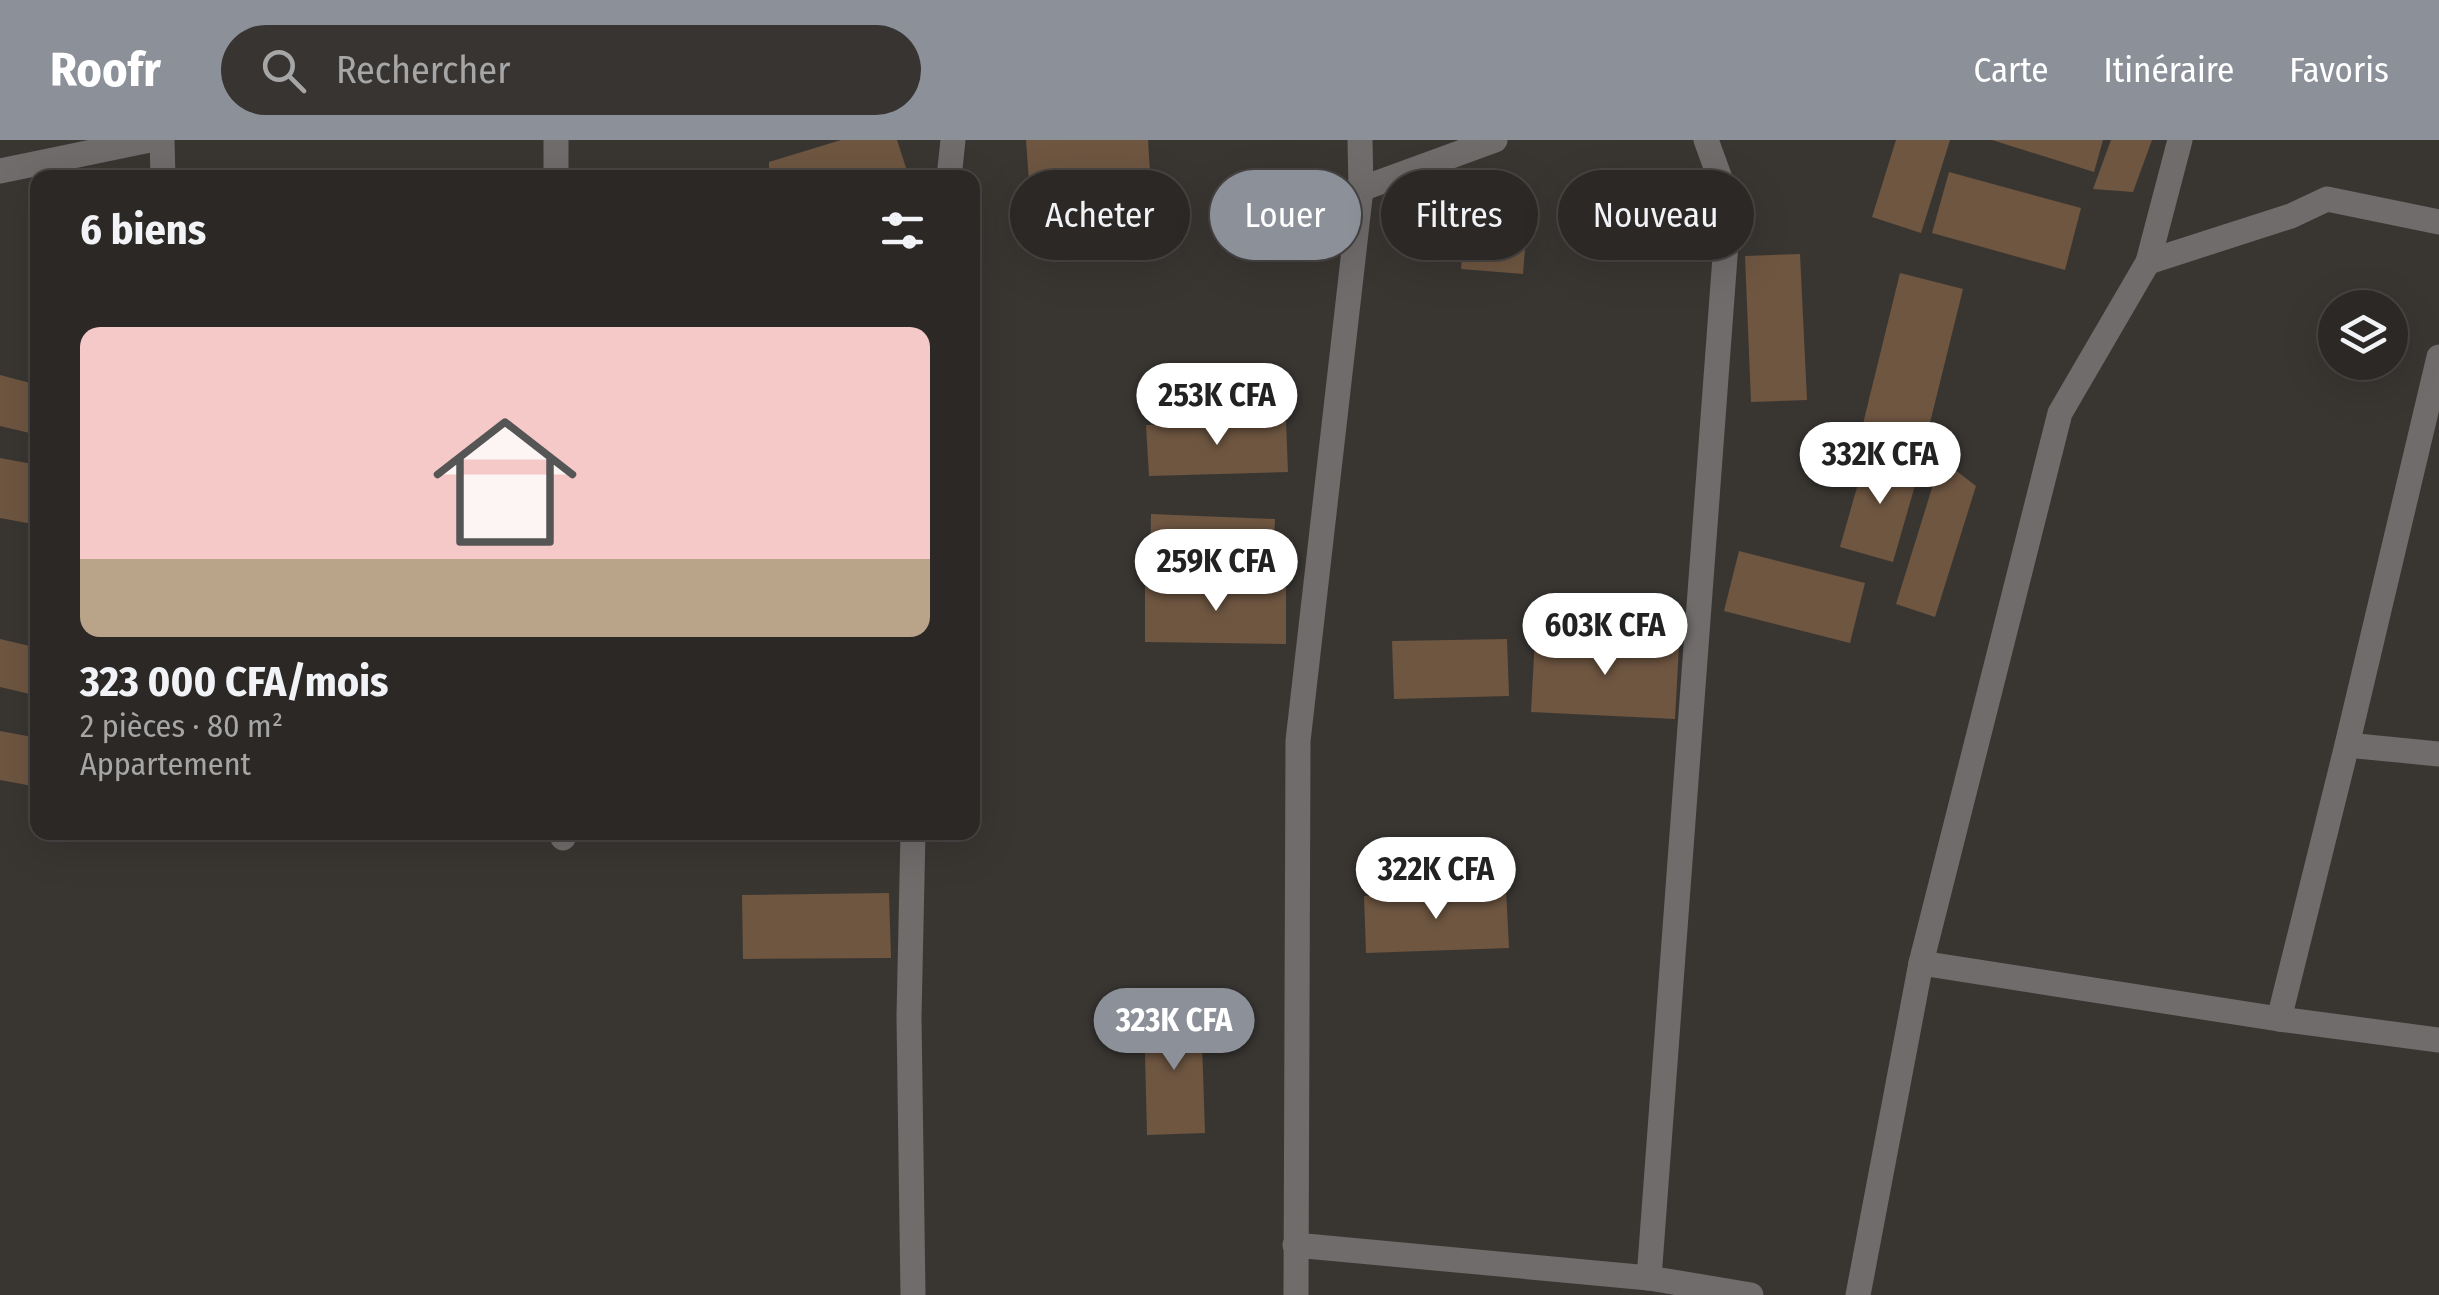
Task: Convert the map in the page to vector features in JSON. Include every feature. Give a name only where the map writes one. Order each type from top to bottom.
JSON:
[{"type":"street","points":[[0,171],[150,140]]},
{"type":"street","points":[[162,140],[162,170]]},
{"type":"street","points":[[556,140],[556,170]]},
{"type":"street","points":[[950,170],[953,140]]},
{"type":"street","points":[[1360,140],[1361,170]]},
{"type":"street","points":[[1361,189],[1494,140]]},
{"type":"street","points":[[1649,1278],[1729,203],[1706,140]]},
{"type":"street","points":[[1858,1295],[1921,963],[2060,413],[2148,262],[2180,140]]},
{"type":"street","points":[[2148,262],[2292,216],[2327,199],[2439,222]]},
{"type":"street","points":[[1296,1295],[1298,740],[1353,260]]},
{"type":"street","points":[[2279,1019],[2435,390],[2439,357]]},
{"type":"street","points":[[2347,745],[2439,754]]},
{"type":"street","points":[[912,1295],[909,1016],[913,840]]},
{"type":"street","points":[[1921,963],[2439,1040]]},
{"type":"street","points":[[1295,1244],[1649,1278],[1752,1295]]},
{"type":"street","points":[[1543,1268],[1544,1295]]},
{"type":"building","points":[[841,140],[897,140],[907,170],[769,170],[769,162]]},
{"type":"building","points":[[1026,140],[1148,140],[1150,170],[1028,170]]},
{"type":"building","points":[[1896,140],[1950,140],[1921,233],[1872,217]]},
{"type":"building","points":[[1992,140],[2103,140],[2094,172]]},
{"type":"building","points":[[2111,140],[2152,140],[2133,192],[2093,189]]},
{"type":"building","points":[[1949,172],[2081,208],[2065,270],[1932,233]]},
{"type":"building","points":[[1800,254],[1807,400],[1751,402],[1745,260],[1754,260],[1754,256]]},
{"type":"building","points":[[1462,260],[1524,260],[1523,274],[1461,269]]},
{"type":"building","points":[[1900,273],[1963,289],[1923,451],[1860,436]]},
{"type":"building","points":[[0,375],[30,383],[30,433],[0,426]]},
{"type":"building","points":[[1286,421],[1288,472],[1149,476],[1146,425]]},
{"type":"building","points":[[1867,452],[1920,468],[1893,562],[1840,547]]},
{"type":"building","points":[[0,458],[30,464],[30,524],[0,518]]},
{"type":"building","points":[[1941,459],[1976,486],[1935,617],[1896,604]]},
{"type":"building","points":[[1151,514],[1275,519],[1273,568],[1150,564]]},
{"type":"building","points":[[1739,551],[1865,583],[1850,643],[1724,611]]},
{"type":"building","points":[[1145,585],[1286,586],[1286,644],[1145,642]]},
{"type":"building","points":[[1535,638],[1679,645],[1675,719],[1531,712]]},
{"type":"building","points":[[0,639],[30,646],[30,694],[0,687]]},
{"type":"building","points":[[1507,639],[1509,696],[1394,699],[1392,641]]},
{"type":"building","points":[[0,731],[30,737],[30,786],[0,780]]},
{"type":"building","points":[[1506,890],[1509,948],[1366,953],[1364,896]]},
{"type":"building","points":[[889,893],[891,958],[743,959],[742,895]]},
{"type":"building","points":[[1201,1012],[1205,1133],[1147,1135],[1144,1013]]}]
